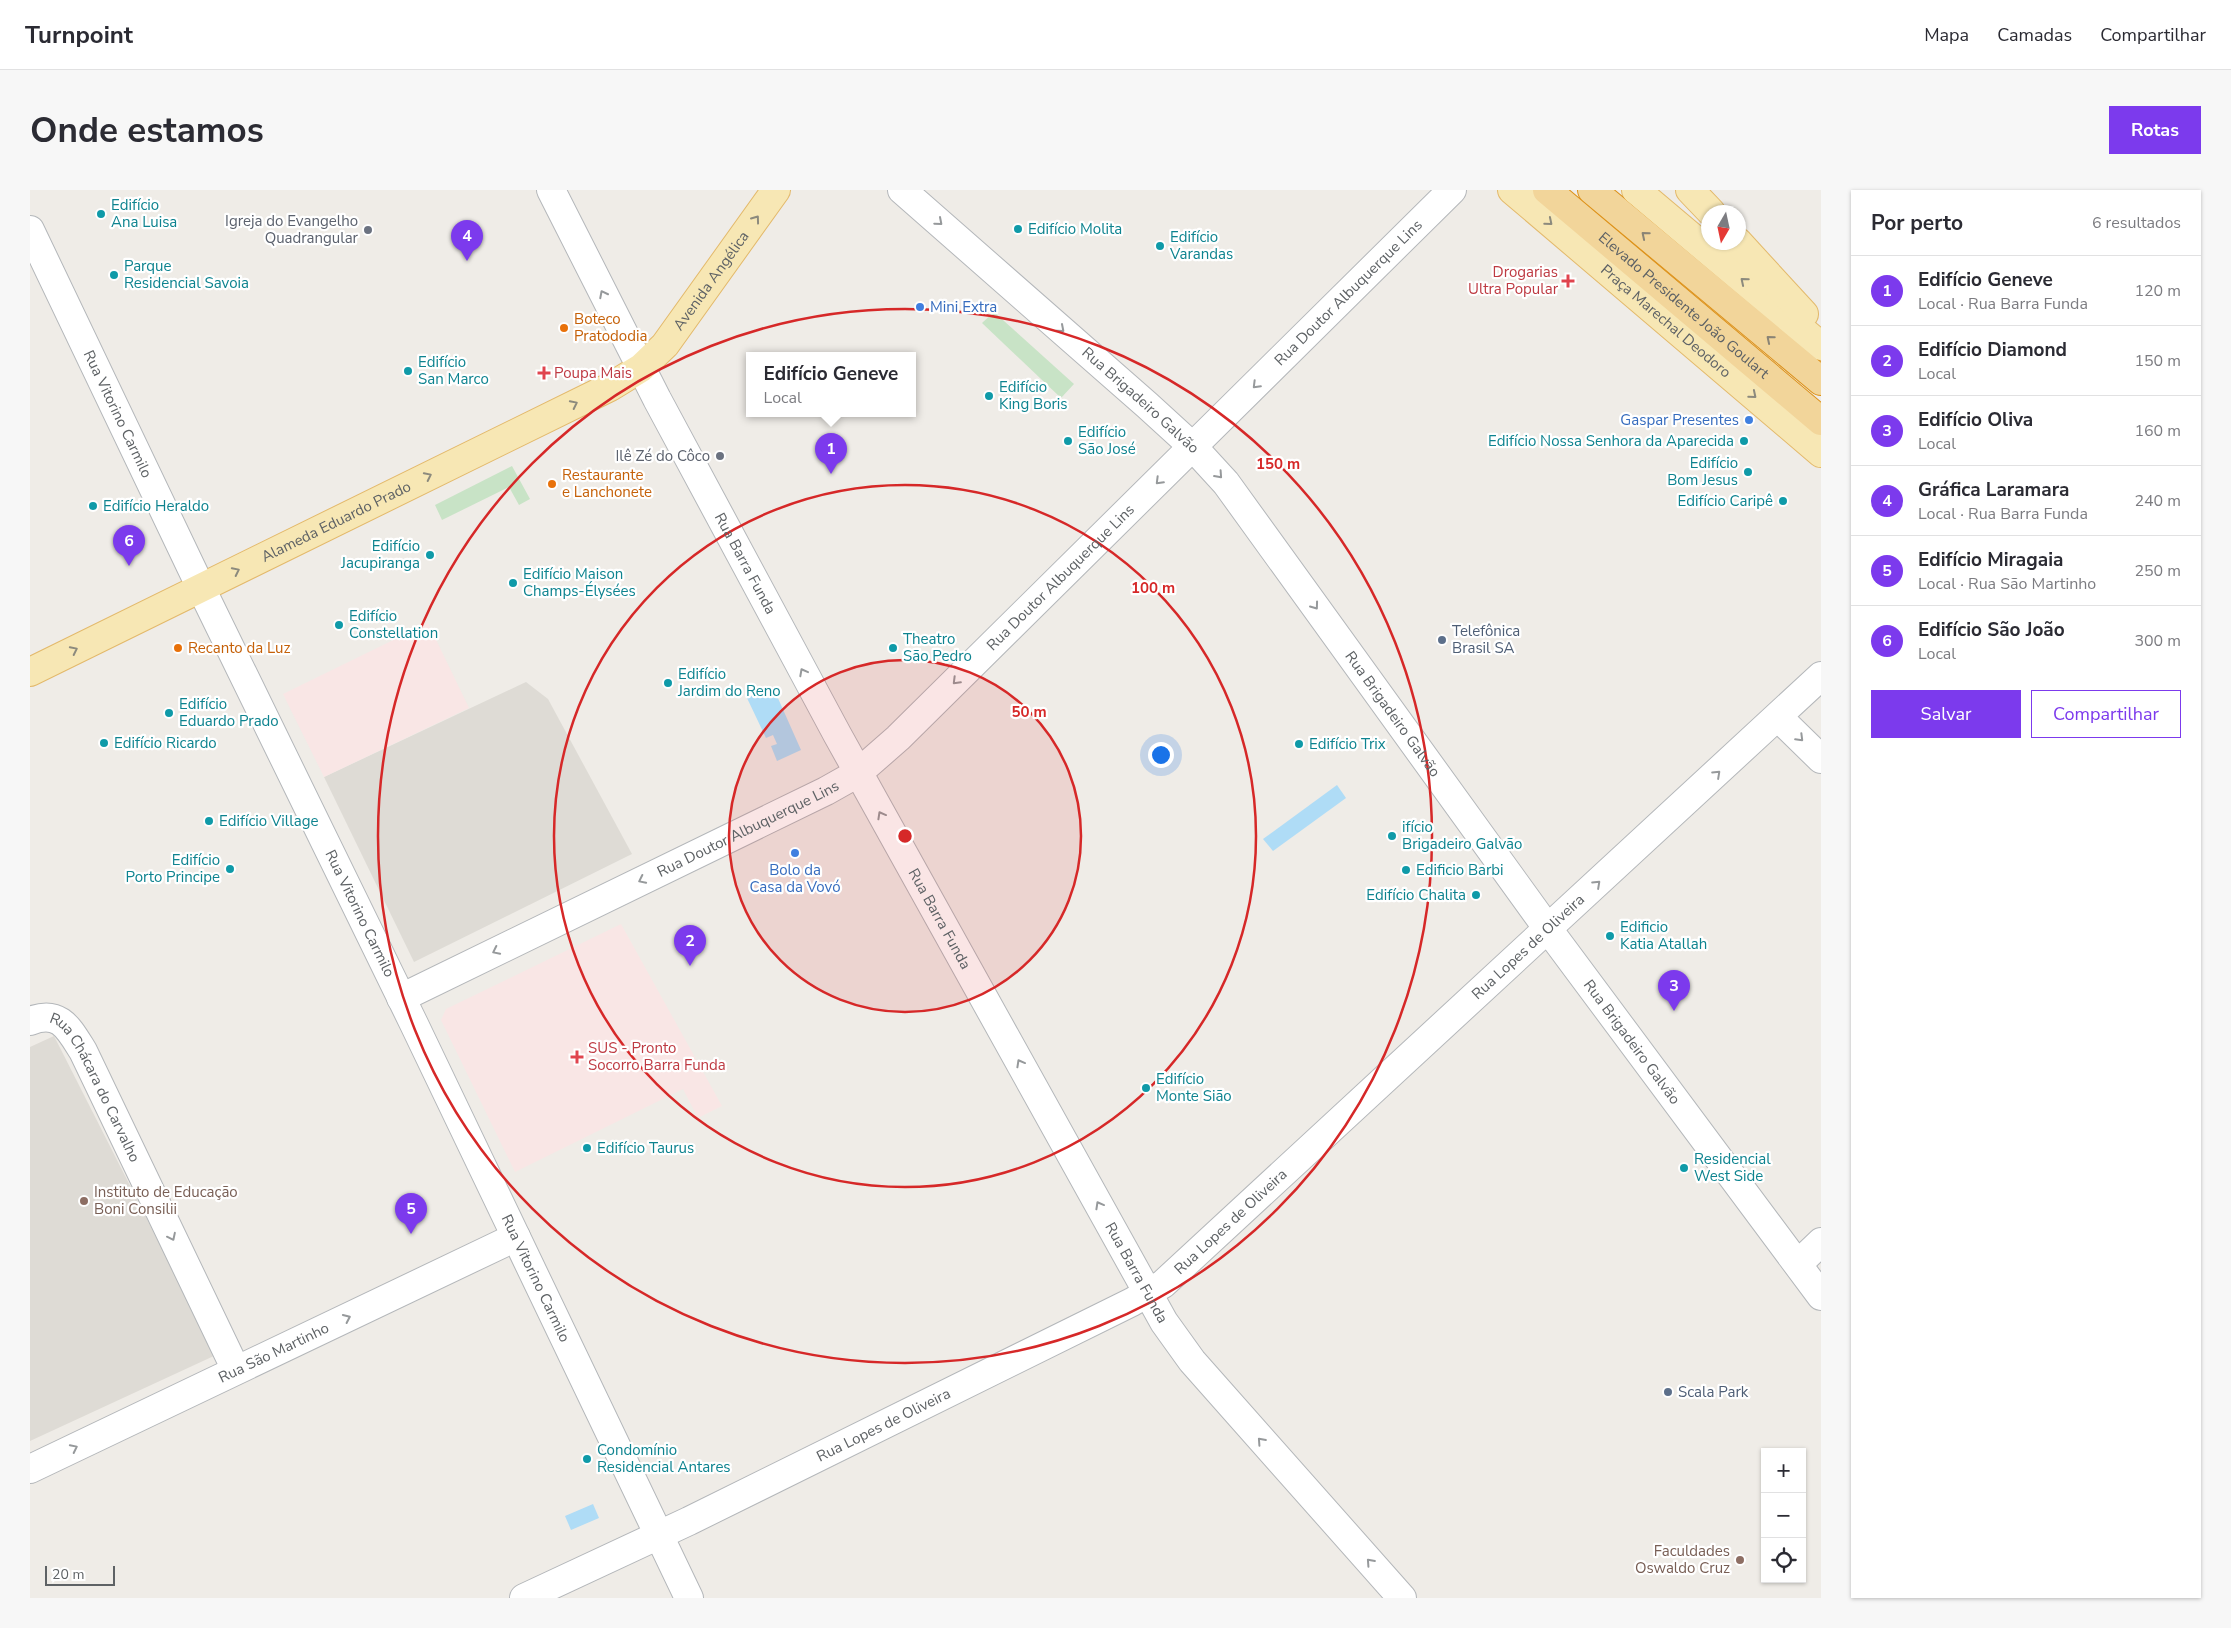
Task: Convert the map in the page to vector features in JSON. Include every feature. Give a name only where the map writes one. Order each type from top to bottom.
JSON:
[{"type":"highway","name":"Elevado Presidente João Goulart","points":[[1547,190],[1821,421]]},
{"type":"highway","name":"Elevado Presidente João Goulart","points":[[1592,190],[1821,381]]},
{"type":"main road","name":"Avenida Angélica","points":[[641,368],[665,345],[776,190]]},
{"type":"main road","name":"Praça Marechal Deodoro","points":[[1512,190],[1821,453]]},
{"type":"main road","points":[[1636,190],[1821,346]]},
{"type":"main road","points":[[1690,190],[1704,205]]},
{"type":"main road","points":[[1745,250],[1821,334]]},
{"type":"main road","name":"Alameda Eduardo Prado","points":[[30,672],[610,387],[641,368]]},
{"type":"street","name":"Rua Barra Funda","points":[[550,190],[641,368],[858,773],[1147,1294],[1192,1362],[1402,1598]]},
{"type":"street","name":"Rua Brigadeiro Galvão","points":[[902,190],[1193,447],[1226,483],[1548,929],[1821,1296]]},
{"type":"street","name":"Rua Doutor Albuquerque Lins","points":[[401,998],[826,791],[858,773],[898,738],[1452,190]]},
{"type":"street","name":"Rua Vitorino Carmilo","points":[[30,230],[689,1598]]},
{"type":"street","name":"Rua Lopes de Oliveira","points":[[524,1598],[659,1536],[1147,1294],[1175,1274],[1821,676]]},
{"type":"street","points":[[1778,717],[1821,759]]},
{"type":"street","name":"Rua Chácara do Carvalho","points":[[30,1021],[49,1017],[61,1021],[83,1051],[236,1370]]},
{"type":"street","name":"Rua São Martinho","points":[[30,1469],[516,1237]]},
{"type":"street","points":[[1798,1264],[1821,1242]]},
{"type":"shaded area","points":[[428,623],[469,708],[324,777],[283,694]]},
{"type":"shaded area","points":[[526,682],[548,699],[632,854],[414,962],[324,777]]},
{"type":"shaded area","name":"SUS - Pronto Socorro Barra Funda","points":[[621,924],[722,1106],[698,1118],[683,1089],[515,1172],[441,1020],[446,1009]]},
{"type":"shaded area","name":"Instituto de Educação Boni Consilii","points":[[54,1036],[216,1355],[30,1441],[30,1047]]},
{"type":"green space","points":[[994,312],[1074,384],[1061,398],[982,323]]},
{"type":"green space","points":[[512,466],[530,499],[519,505],[509,487],[442,520],[435,505]]},
{"type":"water","points":[[773,687],[801,750],[777,761],[771,746],[777,744],[773,735],[766,738],[747,698]]},
{"type":"water","points":[[1337,785],[1346,798],[1273,851],[1263,839]]},
{"type":"water","points":[[593,1504],[599,1518],[571,1530],[565,1516]]},
{"type":"place","name":"Edifício Ana Luisa","points":[[101,214]]},
{"type":"place","name":"Edifício Molita","points":[[1018,229]]},
{"type":"place","name":"Igreja do Evangelho Quadrangular","points":[[368,230]]},
{"type":"place","name":"Edifício Varandas","points":[[1160,246]]},
{"type":"place","name":"Gráfica Laramara","points":[[467,261]]},
{"type":"place","name":"Parque Residencial Savoia","points":[[114,275]]},
{"type":"place","name":"Drogarias Ultra Popular","points":[[1568,281]]},
{"type":"place","name":"Mini Extra","points":[[920,307]]},
{"type":"place","name":"Boteco Pratododia","points":[[564,328]]},
{"type":"place","name":"Edifício San Marco","points":[[408,371]]},
{"type":"place","name":"Poupa Mais","points":[[544,373]]},
{"type":"place","name":"Edifício King Boris","points":[[989,396]]},
{"type":"place","name":"Gaspar Presentes","points":[[1749,420]]},
{"type":"place","name":"Edifício São José","points":[[1068,441]]},
{"type":"place","name":"Edifício Nossa Senhora da Aparecida","points":[[1744,441]]},
{"type":"place","name":"Ilê Zé do Côco","points":[[720,456]]},
{"type":"place","name":"Edifício Bom Jesus","points":[[1748,472]]},
{"type":"place","name":"Edifício Geneve","points":[[831,474]]},
{"type":"place","name":"Restaurante e Lanchonete","points":[[552,484]]},
{"type":"place","name":"Edifício Caripê","points":[[1783,501]]},
{"type":"place","name":"Edifício Heraldo","points":[[93,506]]},
{"type":"place","name":"Edifício Jacupiranga","points":[[430,555]]},
{"type":"place","name":"Edifício São João","points":[[129,566]]},
{"type":"place","name":"Edifício Maison Champs-Élysées","points":[[513,583]]},
{"type":"place","name":"Edifício Constellation","points":[[339,625]]},
{"type":"place","name":"Telefônica Brasil SA","points":[[1442,640]]},
{"type":"place","name":"Recanto da Luz","points":[[178,648]]},
{"type":"place","name":"Theatro São Pedro","points":[[893,648]]},
{"type":"place","name":"Edifício Jardim do Reno","points":[[668,683]]},
{"type":"place","name":"Edifício Eduardo Prado","points":[[169,713]]},
{"type":"place","name":"Edifício Ricardo","points":[[104,743]]},
{"type":"place","name":"Edifício Trix","points":[[1299,744]]},
{"type":"place","name":"Edifício Village","points":[[209,821]]},
{"type":"place","name":"ifício Brigadeiro Galvão","points":[[1392,836]]},
{"type":"place","name":"Bolo da Casa da Vovó","points":[[795,853]]},
{"type":"place","name":"Edifício Porto Principe","points":[[230,869]]},
{"type":"place","name":"Edificio Barbi","points":[[1406,870]]},
{"type":"place","name":"Edifício Chalita","points":[[1476,895]]},
{"type":"place","name":"Edificio Katia Atallah","points":[[1610,936]]},
{"type":"place","name":"Edifício Diamond","points":[[690,966]]},
{"type":"place","name":"Edifício Oliva","points":[[1674,1011]]},
{"type":"place","name":"SUS - Pronto Socorro Barra Funda","points":[[577,1057]]},
{"type":"place","name":"Edifício Monte Sião","points":[[1146,1088]]},
{"type":"place","name":"Edifício Taurus","points":[[587,1148]]},
{"type":"place","name":"Residencial West Side","points":[[1684,1168]]},
{"type":"place","name":"Instituto de Educação Boni Consilii","points":[[84,1201]]},
{"type":"place","name":"Edifício Miragaia","points":[[411,1234]]},
{"type":"place","name":"Scala Park","points":[[1668,1392]]},
{"type":"place","name":"Condomínio Residencial Antares","points":[[587,1459]]},
{"type":"place","name":"Faculdades Oswaldo Cruz","points":[[1740,1560]]}]
